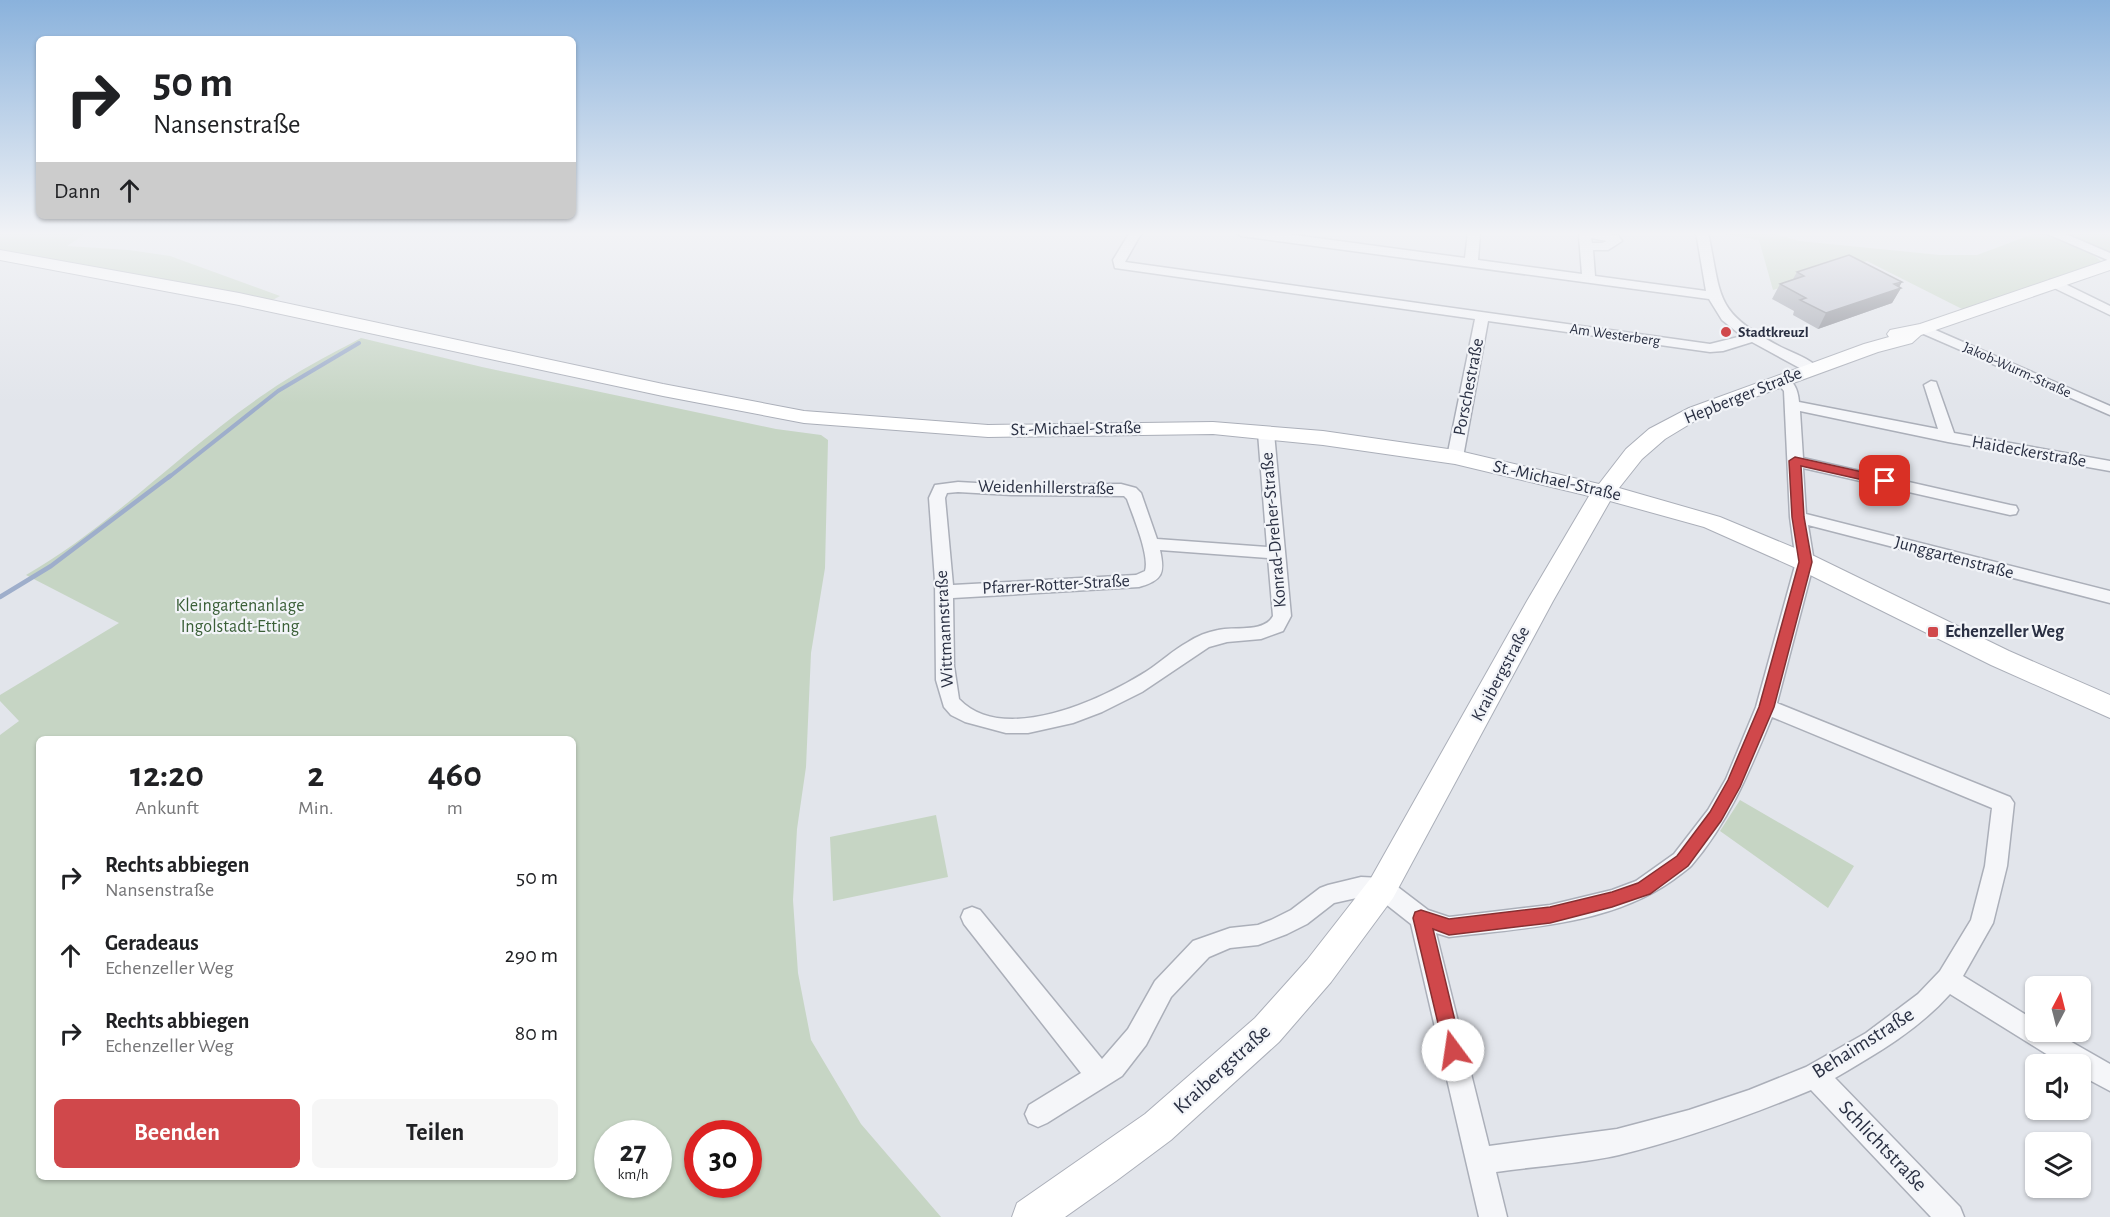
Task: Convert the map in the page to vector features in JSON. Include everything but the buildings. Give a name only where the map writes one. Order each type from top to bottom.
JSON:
[{"type":"street","name":"St.-Michael-Straße","points":[[184,289],[771,412],[839,421],[963,430],[1156,427],[1266,433],[1385,446],[1455,457],[1604,491],[1712,522],[1805,562],[2000,658],[2110,707]]},
{"type":"street","name":"Am Westerberg","points":[[1285,289],[1710,348],[1723,347],[1754,337]]},
{"type":"street","points":[[1662,289],[1715,296]]},
{"type":"street","points":[[1714,289],[1719,308],[1728,318],[1754,337],[1812,369]]},
{"type":"street","name":"Hepberger Straße","points":[[1604,491],[1634,454],[1658,434],[1696,412],[1870,348],[1905,339],[1919,330],[2038,289]]},
{"type":"street","points":[[2066,289],[2110,311]]},
{"type":"street","name":"Porschestraße","points":[[1455,457],[1482,317]]},
{"type":"street","name":"Jakob-Wurm-Straße","points":[[1919,330],[2110,411]]},
{"type":"street","points":[[1038,1114],[1113,1067],[1137,1037],[1163,989],[1201,949],[1230,938],[1258,935],[1279,927],[1299,917],[1328,895],[1361,887],[1382,888],[1421,918],[1449,927],[1550,915],[1612,900],[1644,888],[1682,861],[1716,816],[1735,782],[1766,707],[1805,562],[1798,517],[1793,405],[1790,386],[1782,380]]},
{"type":"street","name":"Haideckerstraße","points":[[1931,385],[1948,437]]},
{"type":"street","name":"Haideckerstraße","points":[[1793,405],[1948,437],[2110,466]]},
{"type":"street","name":"Konrad-Dreher-Straße","points":[[1266,433],[1282,616],[1277,626]]},
{"type":"street","points":[[1795,461],[2010,510]]},
{"type":"street","name":"Weidenhillerstraße","points":[[941,489],[958,487],[1012,490],[1120,489],[1136,497],[1150,544]]},
{"type":"street","name":"Wittmannstraße","points":[[941,489],[937,498],[944,592],[946,687],[952,705],[970,717],[992,724],[1017,725],[1047,722],[1077,714],[1110,700],[1152,677],[1209,639],[1277,626]]},
{"type":"street","name":"Kraibergstraße","points":[[1030,1217],[1103,1168],[1158,1127],[1267,1030],[1319,972],[1382,888],[1540,601],[1604,491]]},
{"type":"street","name":"Junggartenstraße","points":[[1798,517],[2110,597]]},
{"type":"street","points":[[1150,544],[1276,554]]},
{"type":"street","name":"Pfarrer-Rotter-Straße","points":[[944,592],[1139,581],[1152,575],[1155,567],[1150,544]]},
{"type":"street","name":"Behaimstraße","points":[[1479,1161],[1617,1142],[1699,1120],[1815,1076],[1875,1041],[1927,1002],[1948,979],[1982,923],[1996,866],[2003,803],[1766,707]]},
{"type":"street","points":[[972,917],[1099,1075]]},
{"type":"street","points":[[1421,918],[1492,1217]]},
{"type":"street","points":[[1948,979],[2010,1019],[2110,1078]]},
{"type":"street","name":"Schlichtstraße","points":[[1815,1076],[1950,1217]]},
{"type":"green space","points":[[203,289],[260,289],[280,296],[269,302]]},
{"type":"green space","points":[[1922,289],[2028,289],[1966,311]]},
{"type":"green space","name":"Kleingartenanlage Ingolstadt-Etting","points":[[361,338],[482,367],[776,429],[821,435],[828,440],[825,568],[811,653],[806,767],[797,829],[793,900],[798,973],[811,1040],[861,1124],[941,1217],[0,1217],[0,735],[19,721],[0,701],[0,695],[119,623],[26,575],[89,533],[235,415],[266,393]]},
{"type":"green space","points":[[1740,800],[1854,866],[1828,908],[1720,831]]},
{"type":"green space","points":[[936,815],[948,877],[833,901],[830,837]]},
{"type":"waterway","points":[[168,478],[278,391],[359,343]]},
{"type":"waterway","points":[[0,597],[51,566],[170,476]]},
{"type":"place","name":"Stadtkreuzl","points":[[1726,332]]},
{"type":"place","name":"Echenzeller Weg","points":[[1933,632]]},
{"type":"route","points":[[1453,1050],[1421,918],[1449,927],[1550,915],[1612,900],[1644,888],[1682,861],[1716,816],[1735,782],[1766,707],[1805,562],[1798,517],[1795,461],[1885,481]]}]
